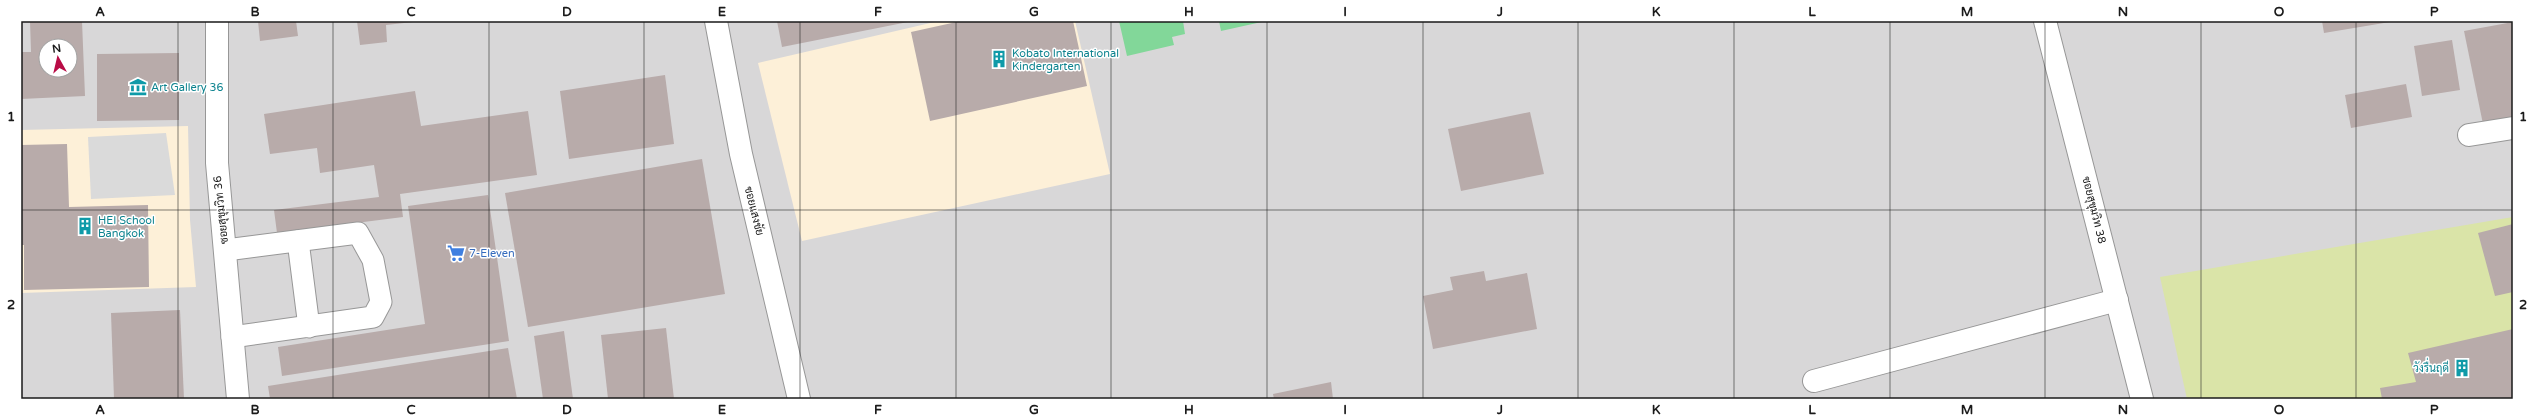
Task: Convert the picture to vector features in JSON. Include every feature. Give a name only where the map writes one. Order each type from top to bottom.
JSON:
[{"type":"street","name":"ซอยสุขุมวิท 36","points":[[217,21],[217,163],[226,250],[238,399]]},
{"type":"street","name":"ซอยแสงชัย","points":[[716,21],[740,154],[799,399]]},
{"type":"street","name":"ซอยสุขุมวิท 38","points":[[2045,21],[2142,399]]},
{"type":"street","points":[[2469,135],[2513,128]]},
{"type":"street","points":[[1814,382],[2117,300]]},
{"type":"lane","points":[[226,250],[358,234],[373,260],[381,302],[373,317],[232,337]]},
{"type":"lane","points":[[298,241],[309,327]]},
{"type":"shaded area","points":[[21,21],[2513,21],[2513,399],[21,399]]},
{"type":"shaded area","points":[[939,21],[1075,21],[1110,174],[802,241],[758,63]]},
{"type":"shaded area","points":[[188,126],[190,220],[196,287],[21,293],[21,130]]},
{"type":"shaded area","points":[[166,133],[175,195],[91,199],[88,137]]},
{"type":"green space","points":[[1119,21],[1183,21],[1185,34],[1172,37],[1174,45],[1127,56]]},
{"type":"green space","points":[[1219,21],[1266,21],[1221,31]]},
{"type":"green space","points":[[2513,217],[2513,399],[2187,399],[2160,277]]},
{"type":"building","points":[[30,21],[82,21],[85,96],[21,99],[21,52],[31,52]]},
{"type":"building","points":[[258,21],[296,21],[298,36],[260,41]]},
{"type":"building","points":[[357,21],[413,22],[386,25],[387,42],[360,45]]},
{"type":"building","points":[[777,21],[908,21],[908,22],[782,47]]},
{"type":"building","name":"Kobato International Kindergarten","points":[[961,21],[1073,21],[1087,86],[930,121],[911,32]]},
{"type":"building","points":[[2322,21],[2390,21],[2390,22],[2324,33]]},
{"type":"building","points":[[2513,22],[2513,124],[2484,129],[2464,31]]},
{"type":"building","points":[[2452,40],[2460,90],[2422,96],[2414,46]]},
{"type":"building","name":"Art Gallery 36","points":[[179,53],[179,120],[97,121],[97,54]]},
{"type":"building","points":[[665,75],[674,144],[569,159],[560,91]]},
{"type":"building","points":[[2406,84],[2412,117],[2351,128],[2345,95]]},
{"type":"building","points":[[415,91],[421,126],[528,111],[537,175],[400,194],[403,217],[277,233],[274,210],[379,197],[374,165],[320,173],[317,148],[270,154],[264,114]]},
{"type":"building","points":[[1530,112],[1544,174],[1461,191],[1448,129]]},
{"type":"building","name":"HEI School Bangkok","points":[[67,144],[69,207],[148,205],[149,287],[24,290],[24,245],[21,245],[21,145]]},
{"type":"building","points":[[702,159],[725,294],[528,327],[505,193]]},
{"type":"building","points":[[488,195],[509,341],[282,376],[278,347],[425,324],[408,206]]},
{"type":"building","points":[[2513,224],[2513,292],[2495,296],[2478,233]]},
{"type":"building","points":[[1484,271],[1486,281],[1527,273],[1537,329],[1433,349],[1423,296],[1453,290],[1450,277]]},
{"type":"building","points":[[180,310],[184,399],[114,399],[111,313]]},
{"type":"building","points":[[666,328],[674,399],[608,399],[601,335]]},
{"type":"building","name":"วังรื่นฤดี","points":[[2513,329],[2513,399],[2382,399],[2380,388],[2416,382],[2408,353]]},
{"type":"building","points":[[564,331],[573,399],[543,399],[534,336]]},
{"type":"building","points":[[508,348],[517,399],[270,399],[268,386]]},
{"type":"building","points":[[1331,382],[1333,399],[1274,399],[1273,394]]},
{"type":"place","name":"Kobato International Kindergarten","points":[[999,59]]},
{"type":"place","name":"Art Gallery 36","points":[[138,87]]},
{"type":"place","name":"HEI School Bangkok","points":[[85,226]]},
{"type":"place","name":"7-Eleven","points":[[456,253]]},
{"type":"place","name":"วังรื่นฤดี","points":[[2462,368]]}]
